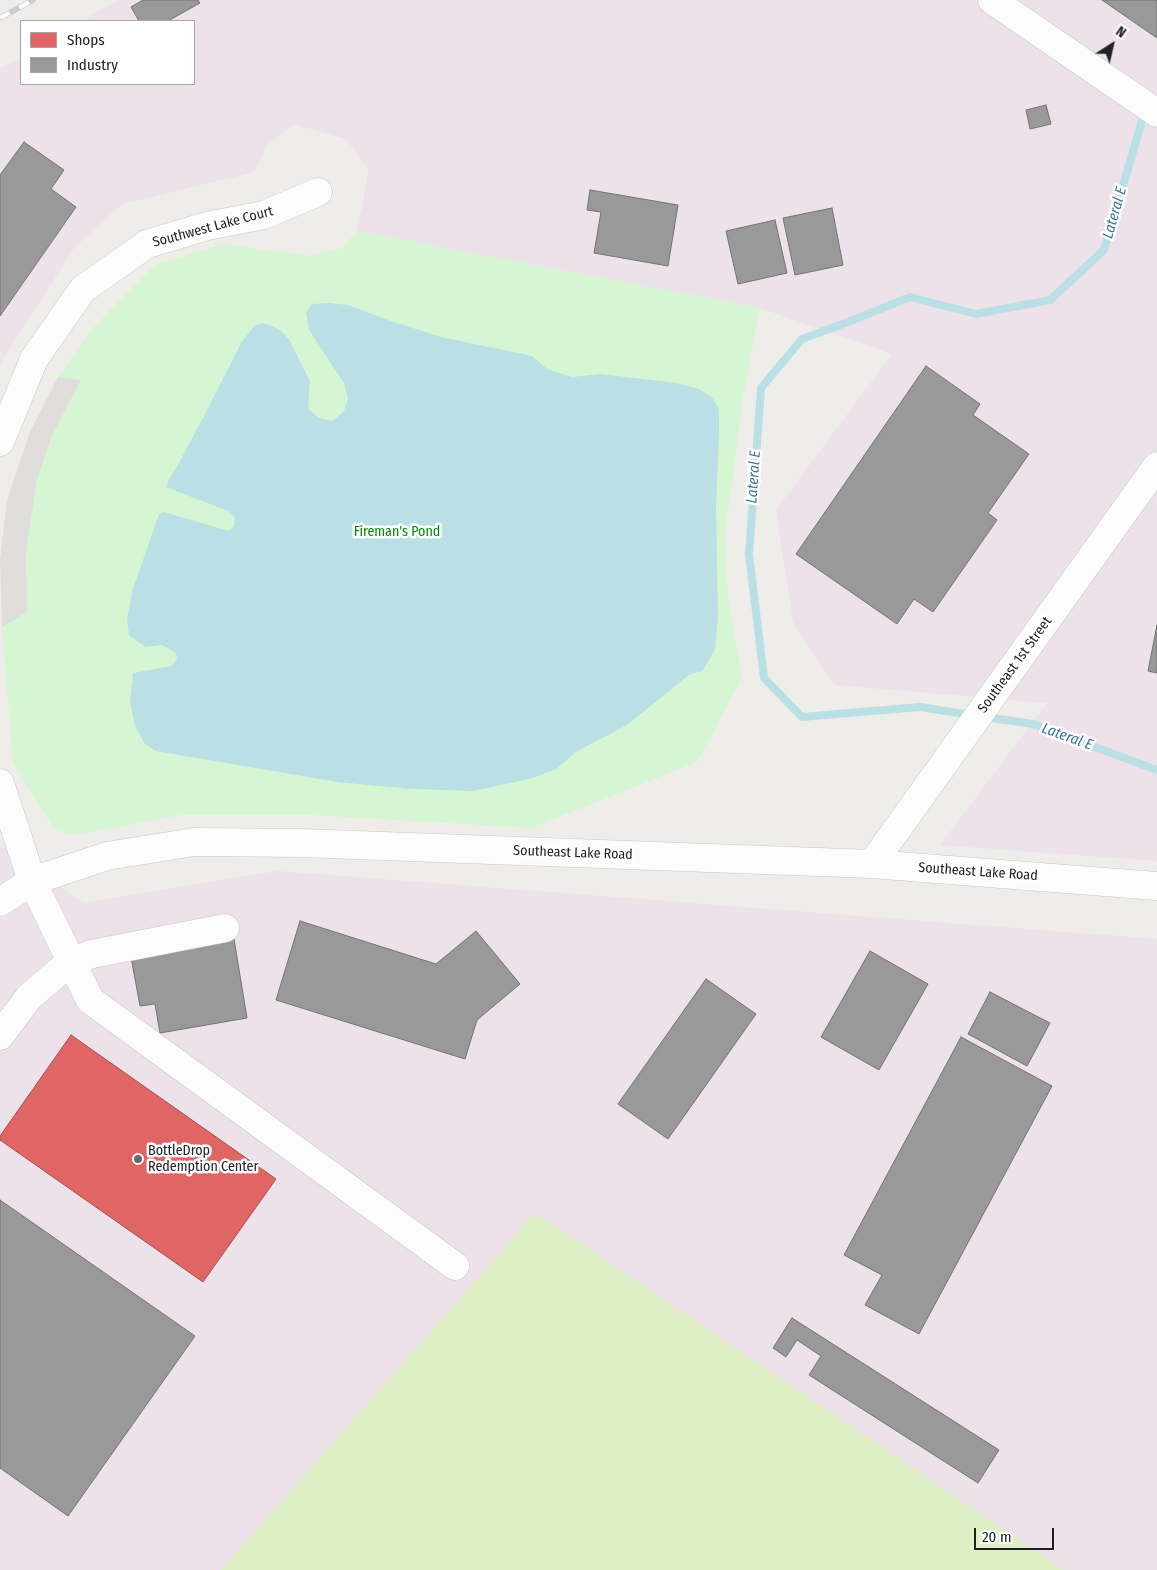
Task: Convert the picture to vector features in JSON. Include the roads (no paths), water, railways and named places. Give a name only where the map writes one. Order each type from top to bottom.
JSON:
[{"type":"street","points":[[992,0],[1157,113]]},
{"type":"street","name":"Southwest Lake Court","points":[[0,442],[34,359],[83,289],[147,244],[207,226],[264,215],[318,192]]},
{"type":"street","name":"Southeast 1st Street","points":[[872,864],[1157,466]]},
{"type":"street","points":[[0,783],[32,881],[90,1000],[455,1266]]},
{"type":"street","name":"Southeast Lake Road","points":[[0,902],[32,881],[107,856],[194,842],[302,843],[872,864],[1157,886]]},
{"type":"street","points":[[0,1036],[29,997],[70,962],[92,954],[225,928]]},
{"type":"water","name":"Fireman's Pond","points":[[312,304],[348,305],[441,337],[532,356],[547,369],[572,377],[600,374],[677,383],[699,389],[712,397],[719,410],[716,506],[718,617],[715,650],[702,671],[690,674],[627,725],[576,752],[556,769],[533,778],[473,791],[411,789],[337,782],[156,751],[144,743],[135,726],[130,701],[133,673],[172,666],[177,658],[175,652],[162,645],[145,647],[129,635],[127,618],[133,589],[159,514],[164,512],[229,531],[234,526],[235,518],[228,511],[166,487],[169,479],[203,418],[241,343],[255,325],[264,323],[280,330],[289,339],[310,381],[308,409],[319,418],[333,421],[344,411],[348,399],[344,383],[309,330],[306,313]]},
{"type":"waterway","name":"Lateral E","points":[[971,715],[920,707],[802,717],[764,678],[749,554],[761,388],[802,339],[910,297],[976,314],[1050,300],[1104,250],[1142,121]]},
{"type":"waterway","name":"Lateral E","points":[[985,717],[1033,724],[1157,770]]},
{"type":"railway","points":[[0,18],[33,0]]},
{"type":"place","name":"BottleDrop Redemption Center","points":[[138,1159]]}]
